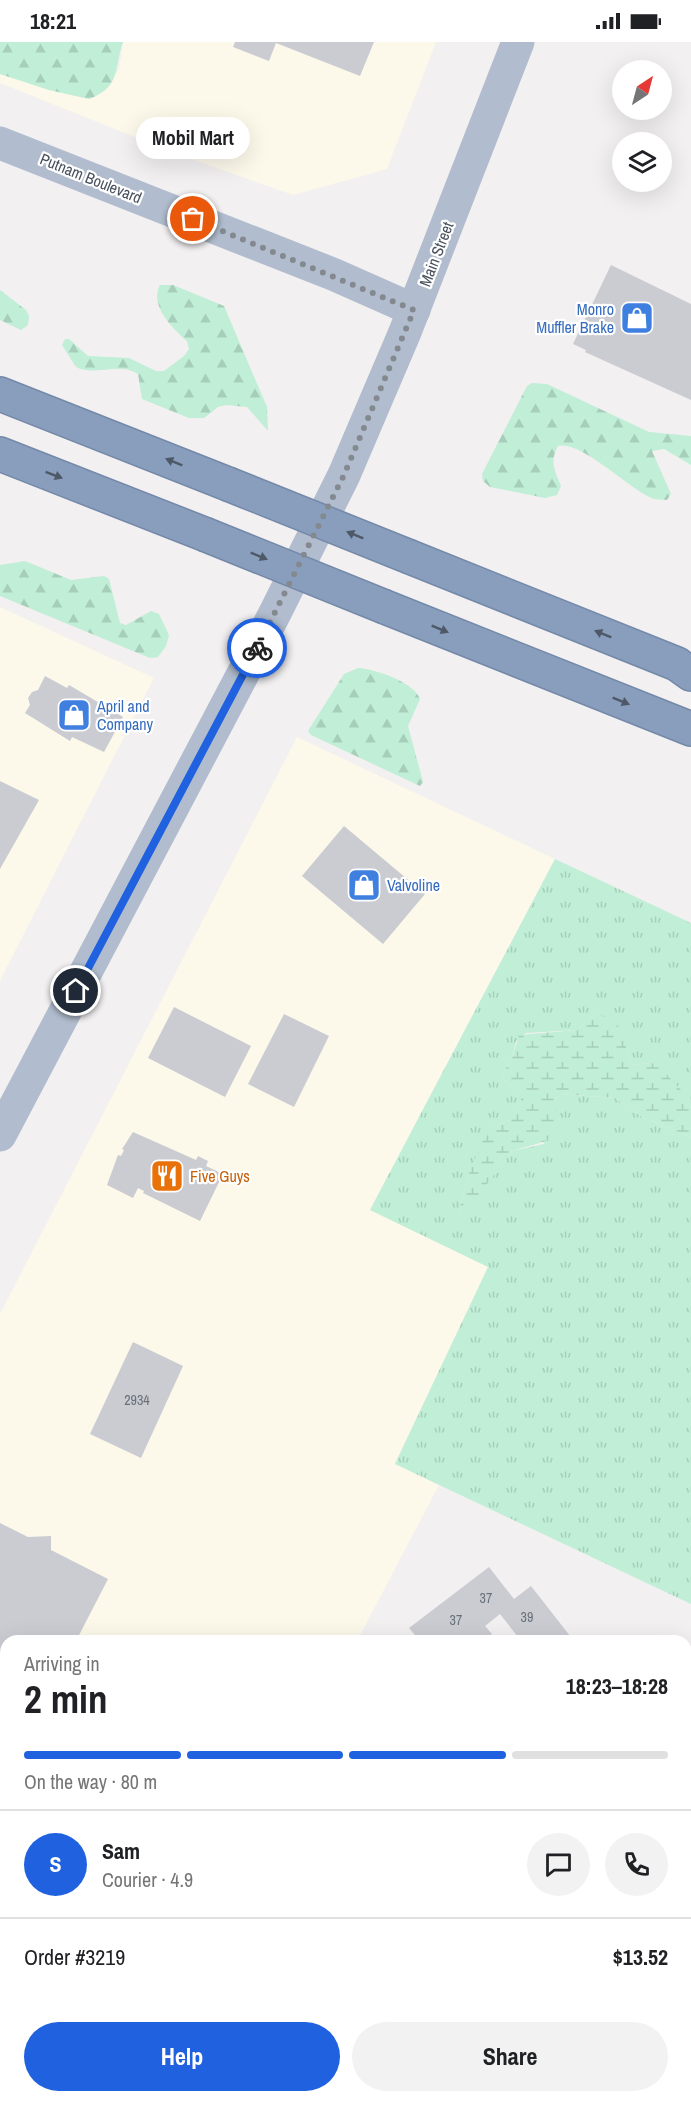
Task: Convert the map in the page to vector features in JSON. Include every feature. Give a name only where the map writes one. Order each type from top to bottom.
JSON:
[{"type":"highway","points":[[0,394],[686,667]]},
{"type":"highway","points":[[0,454],[691,729]]},
{"type":"main road","name":"Main Street","points":[[0,1135],[305,555],[376,404],[518,42]]},
{"type":"main road","name":"Putnam Boulevard","points":[[0,143],[335,275],[414,310]]},
{"type":"shaded area","points":[[123,42],[436,42],[387,169],[293,195],[177,154],[0,83],[0,74],[49,90],[89,99],[119,70]]},
{"type":"shaded area","points":[[0,607],[154,678],[0,981]]},
{"type":"shaded area","points":[[297,737],[555,859],[370,1210],[489,1267],[395,1463],[439,1485],[360,1635],[0,1635],[0,1314]]},
{"type":"green space","points":[[0,42],[123,42],[112,82],[100,94],[89,99],[49,90],[0,74]]},
{"type":"green space","points":[[160,285],[173,285],[224,306],[267,407],[268,431],[247,407],[226,405],[218,407],[204,418],[189,418],[142,399],[138,374],[130,370],[84,370],[76,367],[62,345],[65,339],[69,339],[88,356],[129,358],[156,371],[164,371],[184,356],[189,349],[187,341],[169,324],[160,309],[157,293]]},
{"type":"green space","points":[[0,290],[26,310],[29,316],[28,325],[21,330],[0,320]]},
{"type":"green space","points":[[532,383],[547,384],[649,432],[691,436],[691,465],[664,449],[652,451],[671,494],[667,500],[654,499],[580,450],[558,446],[553,462],[561,486],[557,495],[545,498],[490,487],[483,481],[482,474],[527,386]]},
{"type":"green space","points":[[25,561],[71,580],[104,576],[109,579],[120,623],[126,625],[151,611],[159,614],[169,635],[166,646],[158,657],[150,658],[0,596],[0,565]]},
{"type":"green space","points":[[358,668],[384,674],[402,682],[410,687],[420,699],[408,726],[423,782],[420,786],[311,735],[308,731],[344,674]]},
{"type":"green space","points":[[555,859],[691,923],[691,1101],[652,1063],[631,1065],[626,1048],[626,1035],[596,1014],[577,1030],[526,1033],[516,1041],[512,1058],[502,1075],[505,1081],[521,1092],[521,1108],[510,1120],[491,1127],[468,1175],[458,1216],[461,1217],[512,1151],[544,1144],[554,1100],[561,1094],[615,1098],[642,1117],[691,1137],[691,1604],[395,1464],[488,1267],[370,1210]]},
{"type":"green space","points":[[596,1014],[611,1018],[626,1035],[626,1048],[631,1065],[652,1063],[660,1067],[691,1101],[691,1137],[642,1117],[615,1098],[561,1094],[554,1100],[559,1118],[550,1140],[512,1151],[461,1218],[458,1216],[468,1175],[485,1136],[491,1127],[510,1120],[521,1108],[521,1092],[505,1081],[502,1075],[512,1058],[519,1035],[577,1030]]},
{"type":"building","points":[[235,42],[374,42],[360,76],[276,43],[269,61],[233,47]]},
{"type":"building","name":"Monro Muffler Brake","points":[[611,265],[691,304],[691,400],[585,352],[586,350],[573,344]]},
{"type":"building","name":"April and Company","points":[[45,676],[67,688],[69,685],[123,717],[104,752],[72,737],[70,741],[25,713],[30,705],[28,698],[32,692],[38,690]]},
{"type":"building","points":[[0,781],[39,800],[0,869]]},
{"type":"building","name":"Valvoline","points":[[344,826],[425,894],[383,944],[302,876]]},
{"type":"building","points":[[174,1007],[251,1046],[225,1097],[148,1058]]},
{"type":"building","points":[[284,1014],[329,1036],[294,1107],[248,1084]]},
{"type":"building","name":"Five Guys","points":[[133,1132],[196,1160],[198,1156],[208,1161],[206,1166],[223,1174],[200,1221],[143,1193],[144,1191],[138,1188],[133,1198],[107,1185],[118,1155],[121,1156],[124,1150],[122,1149]]},
{"type":"building","points":[[133,1342],[183,1366],[141,1458],[90,1434]]},
{"type":"building","points":[[0,1523],[28,1537],[51,1536],[51,1550],[108,1579],[79,1635],[0,1635]]},
{"type":"building","points":[[489,1567],[514,1599],[531,1586],[569,1635],[516,1635],[500,1614],[485,1626],[491,1635],[415,1635],[409,1628]]},
{"type":"way so far","points":[[193,219],[335,275],[414,310],[344,475],[257,648]]},
{"type":"place","name":"Mobil Mart","points":[[193,219]]},
{"type":"place","name":"Monro Muffler Brake","points":[[637,318]]},
{"type":"place","name":"April and Company","points":[[74,715]]},
{"type":"place","name":"Valvoline","points":[[364,885]]},
{"type":"place","name":"Five Guys","points":[[167,1176]]},
{"type":"route","points":[[76,991],[257,648]]}]
